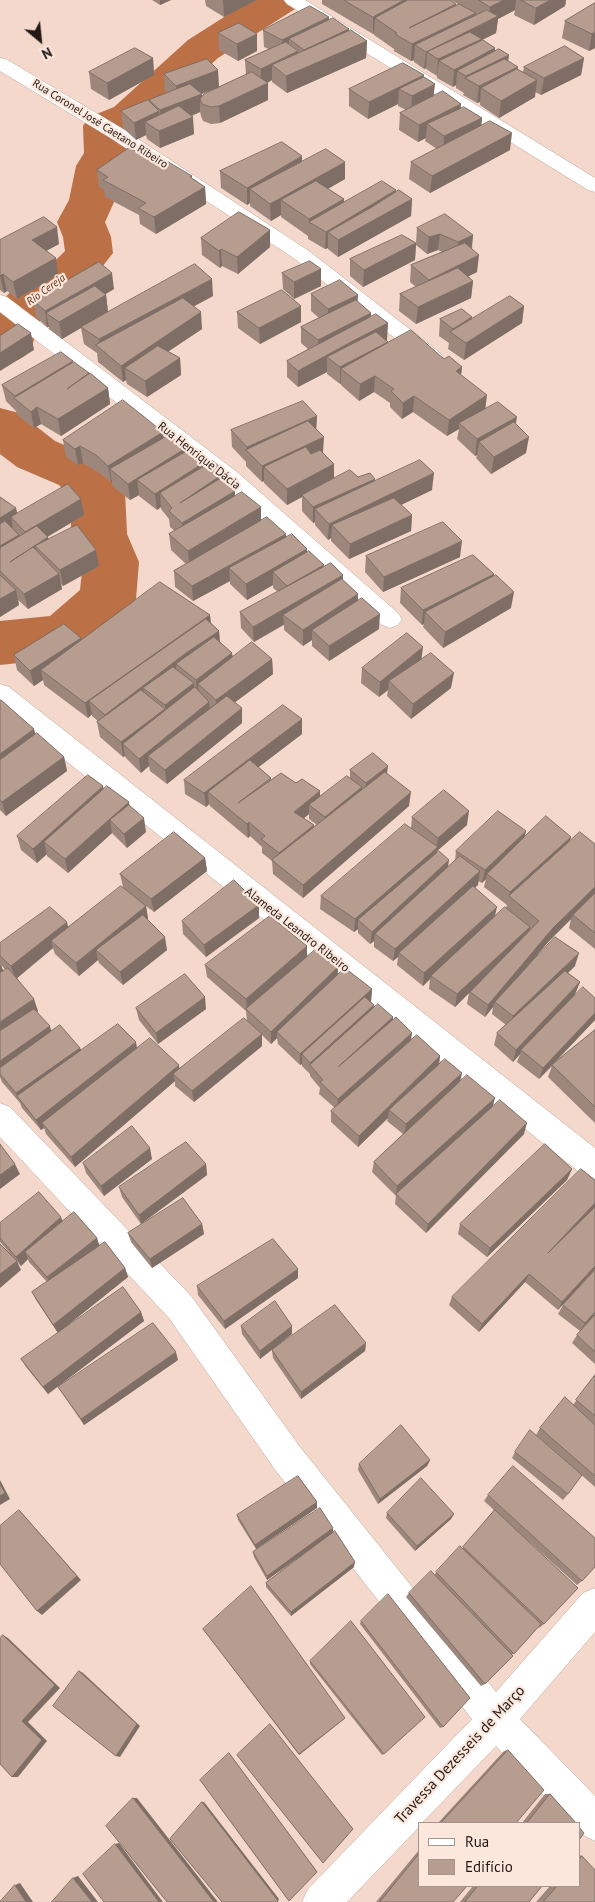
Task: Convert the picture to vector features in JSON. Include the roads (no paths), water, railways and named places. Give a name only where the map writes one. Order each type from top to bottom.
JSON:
[{"type":"street","points":[[293,0],[595,186]]},
{"type":"street","name":"Rua Coronel José Caetano Ribeiro","points":[[0,63],[116,133],[302,254],[441,363]]},
{"type":"street","name":"Rua Henrique Dácia","points":[[0,302],[229,478],[390,619]]},
{"type":"street","name":"Alameda Leandro Ribeiro","points":[[0,694],[595,1166]]},
{"type":"street","points":[[0,1117],[64,1182],[180,1307],[288,1459],[496,1720],[595,1823]]},
{"type":"street","name":"Travessa Dezesseis de Março","points":[[322,1902],[496,1720],[595,1605]]},
{"type":"waterway","name":"Rio Cereja","points":[[0,348],[8,343],[11,330],[20,312],[34,299],[66,278],[89,253],[87,237],[81,222],[92,200],[99,166],[107,153],[105,126],[130,116],[203,49],[280,0]]},
{"type":"waterway","name":"Rio Cereja","points":[[0,426],[36,454],[78,472],[98,491],[99,534],[111,562],[107,599],[65,636],[0,643]]}]
